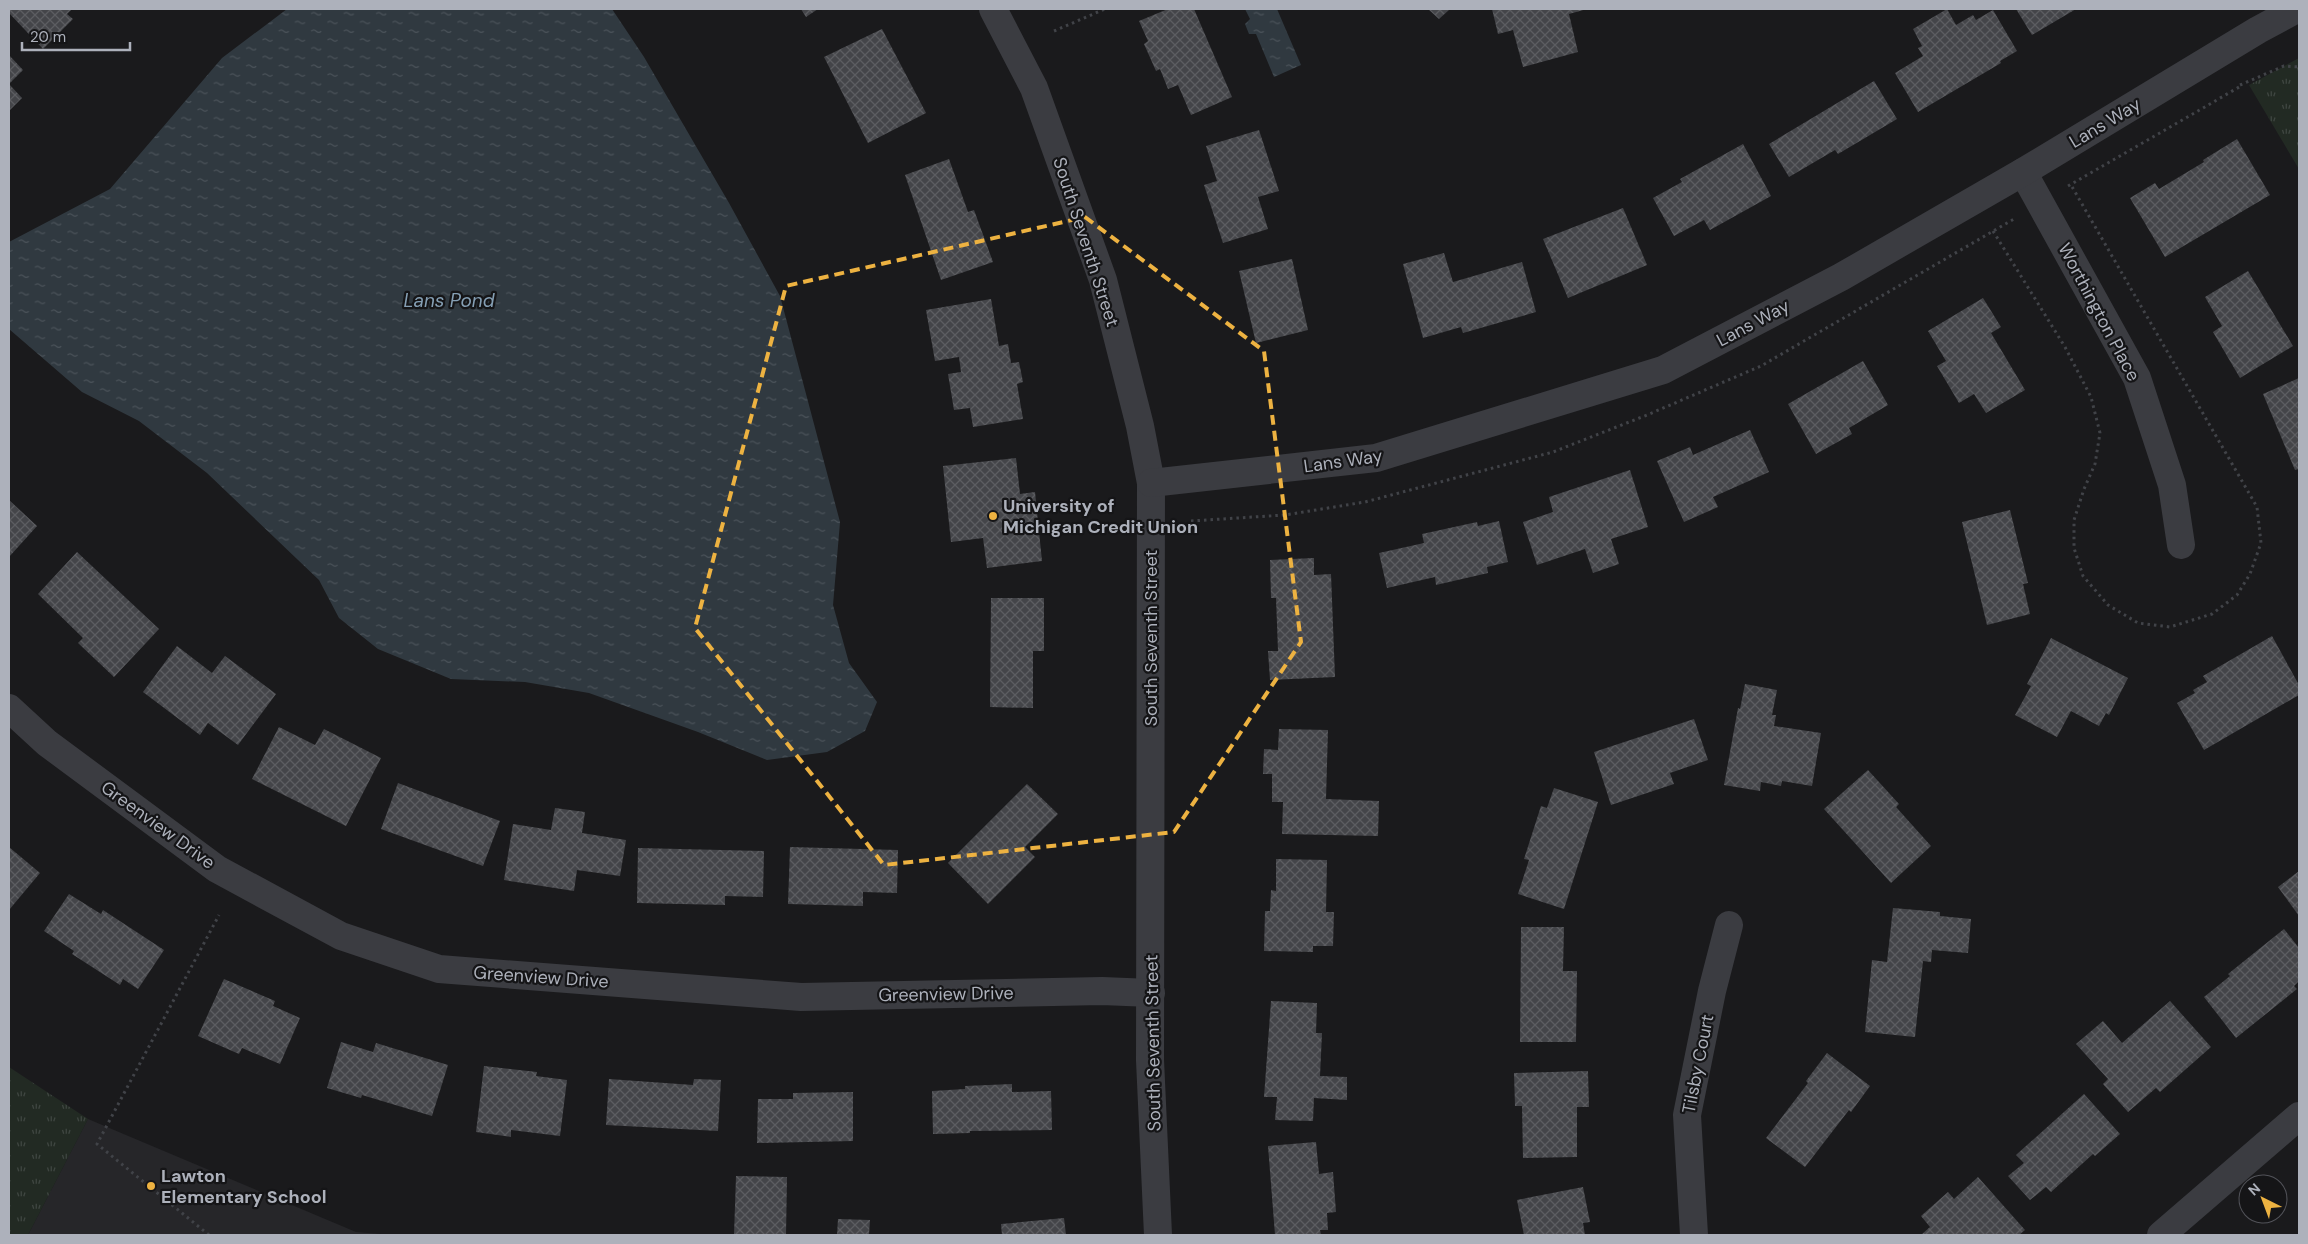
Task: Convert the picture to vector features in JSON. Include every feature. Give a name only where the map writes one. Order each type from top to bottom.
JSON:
[{"type":"street","name":"South Seventh Street","points":[[993,9],[1034,88],[1102,280],[1140,426],[1150,483],[1150,1060],[1158,1235]]},
{"type":"street","name":"Lans Way","points":[[1150,483],[1376,458],[1663,370],[1841,277],[2023,172],[2258,30],[2297,9]]},
{"type":"street","name":"Worthington Place","points":[[2023,172],[2137,378],[2172,485],[2181,545]]},
{"type":"street","name":"Greenview Drive","points":[[9,708],[46,743],[217,869],[341,936],[440,968],[801,997],[1102,991],[1151,993]]},
{"type":"street","name":"Tilsby Court","points":[[1694,1235],[1687,1115],[1712,991],[1729,925]]},
{"type":"street","points":[[2162,1235],[2299,1116]]},
{"type":"path","points":[[1054,31],[1105,9]]},
{"type":"path","points":[[209,1235],[97,1144],[219,915]]},
{"type":"highlighted area","points":[[1085,217],[1264,351],[1301,642],[1174,832],[884,865],[695,628],[786,286]]},
{"type":"shaded area","name":"Lawton Elementary School","points":[[88,1119],[356,1232],[393,1235],[28,1235]]},
{"type":"green space","points":[[2299,58],[2299,169],[2249,85]]},
{"type":"green space","points":[[9,1067],[88,1119],[28,1235],[9,1235]]},
{"type":"water","name":"Lans Pond","points":[[287,9],[612,9],[644,57],[729,203],[780,296],[840,522],[833,605],[849,663],[877,702],[865,731],[827,752],[767,760],[698,732],[589,693],[525,682],[451,679],[378,649],[339,618],[319,580],[207,473],[139,421],[82,392],[9,329],[9,242],[110,189],[222,58]]},
{"type":"water","points":[[1245,9],[1277,9],[1301,65],[1274,77],[1256,34],[1249,34],[1245,24],[1250,19]]},
{"type":"building","points":[[9,9],[72,9],[67,14],[73,19],[43,49],[9,13]]},
{"type":"building","points":[[801,9],[818,9],[806,17]]},
{"type":"building","points":[[1168,9],[1194,9],[1232,97],[1191,115],[1178,85],[1168,89],[1160,69],[1156,71],[1144,44],[1148,41],[1139,21]]},
{"type":"building","points":[[1428,9],[1450,9],[1439,19]]},
{"type":"building","points":[[1492,9],[1587,9],[1569,14],[1578,52],[1523,67],[1513,30],[1498,34]]},
{"type":"building","points":[[1947,9],[1956,25],[1973,15],[1976,20],[1993,10],[2017,51],[2000,61],[2001,63],[1918,112],[1895,73],[1923,56],[1918,48],[1922,46],[1913,29]]},
{"type":"building","points":[[2016,9],[2076,9],[2032,35]]},
{"type":"building","points":[[882,29],[926,113],[868,143],[824,57]]},
{"type":"building","points":[[9,55],[23,70],[9,84]]},
{"type":"building","points":[[1874,81],[1897,119],[1838,154],[1835,150],[1789,177],[1769,144]]},
{"type":"building","points":[[9,84],[22,98],[9,111]]},
{"type":"building","points":[[1259,130],[1279,191],[1258,197],[1268,229],[1223,243],[1204,185],[1217,181],[1206,146]]},
{"type":"building","points":[[2237,139],[2270,195],[2165,257],[2130,198],[2155,183],[2159,189],[2204,162],[2203,160]]},
{"type":"building","points":[[1743,144],[1771,196],[1710,230],[1704,220],[1674,236],[1653,198],[1682,182],[1680,179]]},
{"type":"building","points":[[949,159],[968,212],[974,210],[993,262],[941,280],[905,175]]},
{"type":"building","points":[[1623,208],[1647,265],[1568,298],[1543,239]]},
{"type":"building","points":[[1444,253],[1453,282],[1522,262],[1536,312],[1463,333],[1461,327],[1423,338],[1403,264]]},
{"type":"building","points":[[1292,259],[1308,330],[1256,343],[1239,271]]},
{"type":"building","points":[[2248,271],[2293,346],[2240,378],[2213,332],[2222,326],[2205,297]]},
{"type":"building","points":[[1983,298],[2001,327],[1991,333],[2025,390],[1986,413],[1974,394],[1959,403],[1937,366],[1946,361],[1928,331]]},
{"type":"building","points":[[991,299],[999,346],[1008,344],[1011,363],[1019,362],[1023,382],[1017,384],[1023,419],[973,427],[970,408],[954,410],[948,374],[961,372],[959,357],[935,361],[926,310]]},
{"type":"building","points":[[1863,361],[1888,405],[1849,428],[1852,434],[1816,454],[1788,404]]},
{"type":"building","points":[[2299,378],[2299,469],[2295,470],[2263,394]]},
{"type":"building","points":[[1750,430],[1769,472],[1713,497],[1718,507],[1684,522],[1657,461],[1690,447],[1693,455]]},
{"type":"building","name":"University of Michigan Credit Union","points":[[1016,458],[1020,494],[1035,492],[1042,561],[987,568],[983,538],[951,542],[943,466]]},
{"type":"building","points":[[1630,470],[1648,527],[1611,539],[1619,564],[1593,573],[1585,549],[1537,565],[1523,522],[1553,512],[1549,497]]},
{"type":"building","points":[[9,500],[37,526],[9,557]]},
{"type":"building","points":[[2010,510],[2028,583],[2023,584],[2030,614],[1987,625],[1962,522]]},
{"type":"building","points":[[1499,521],[1508,562],[1487,567],[1488,573],[1436,585],[1435,577],[1387,588],[1379,553],[1424,543],[1422,534],[1477,522],[1478,526]]},
{"type":"building","points":[[77,552],[159,629],[114,677],[78,643],[83,638],[38,594]]},
{"type":"building","points":[[1314,558],[1314,575],[1331,574],[1335,677],[1270,680],[1268,651],[1278,651],[1276,598],[1271,598],[1270,560]]},
{"type":"building","points":[[991,598],[1044,598],[1044,651],[1033,651],[1033,708],[990,707]]},
{"type":"building","points":[[2272,636],[2299,685],[2299,695],[2204,750],[2177,703],[2195,693],[2193,690],[2207,682],[2203,676]]},
{"type":"building","points":[[2051,638],[2128,678],[2109,715],[2106,713],[2099,726],[2071,711],[2057,737],[2015,715],[2031,686],[2027,684]]},
{"type":"building","points":[[177,646],[212,673],[225,656],[276,694],[238,745],[208,723],[200,735],[143,692]]},
{"type":"building","points":[[1745,684],[1777,690],[1772,715],[1776,715],[1774,726],[1821,733],[1812,786],[1782,781],[1781,786],[1761,782],[1760,791],[1724,785],[1738,708],[1740,709]]},
{"type":"building","points":[[1694,719],[1708,760],[1670,773],[1674,784],[1611,805],[1594,752]]},
{"type":"building","points":[[279,727],[315,745],[324,729],[381,758],[346,826],[252,779]]},
{"type":"building","points":[[1279,729],[1328,730],[1326,799],[1379,801],[1378,836],[1282,834],[1283,802],[1272,802],[1272,774],[1263,774],[1264,749],[1278,750]]},
{"type":"building","points":[[1868,770],[1899,804],[1896,807],[1931,846],[1891,883],[1824,809]]},
{"type":"building","points":[[398,783],[500,821],[483,866],[381,829]]},
{"type":"building","points":[[1027,784],[1058,814],[1025,847],[1035,857],[988,904],[948,863]]},
{"type":"building","points":[[1554,788],[1598,802],[1564,909],[1518,894],[1529,860],[1524,859],[1541,806],[1547,808]]},
{"type":"building","points":[[555,808],[585,812],[582,833],[626,840],[620,876],[577,870],[574,891],[504,880],[513,824],[551,830]]},
{"type":"building","points":[[9,847],[40,873],[9,910]]},
{"type":"building","points":[[790,847],[898,850],[897,893],[863,892],[863,906],[788,904]]},
{"type":"building","points":[[638,848],[764,851],[763,897],[725,896],[725,905],[637,903]]},
{"type":"building","points":[[1276,859],[1327,860],[1326,912],[1334,912],[1333,946],[1313,946],[1313,952],[1264,951],[1265,911],[1270,911],[1271,890],[1276,891]]},
{"type":"building","points":[[2299,871],[2299,916],[2278,887]]},
{"type":"building","points":[[69,894],[101,914],[103,910],[164,950],[138,989],[123,979],[120,985],[72,954],[74,951],[44,931]]},
{"type":"building","points":[[1893,908],[1940,912],[1940,916],[1971,919],[1968,953],[1932,950],[1931,962],[1923,961],[1915,1037],[1865,1032],[1872,960],[1887,962]]},
{"type":"building","points":[[1521,927],[1564,927],[1563,971],[1577,971],[1576,1042],[1520,1042]]},
{"type":"building","points":[[2284,929],[2299,948],[2299,981],[2294,986],[2297,989],[2236,1038],[2204,997],[2230,976],[2228,974]]},
{"type":"building","points":[[224,979],[275,1001],[273,1006],[300,1018],[280,1064],[242,1048],[239,1054],[198,1036]]},
{"type":"building","points":[[1271,1001],[1317,1003],[1316,1033],[1322,1033],[1320,1076],[1347,1077],[1347,1100],[1314,1098],[1313,1121],[1275,1120],[1277,1097],[1264,1097]]},
{"type":"building","points":[[2170,1001],[2211,1047],[2160,1092],[2156,1088],[2128,1112],[2103,1084],[2108,1079],[2076,1044],[2103,1021],[2122,1043]]},
{"type":"building","points":[[341,1042],[373,1052],[376,1043],[448,1065],[432,1116],[362,1095],[361,1098],[327,1088]]},
{"type":"building","points":[[1827,1053],[1870,1086],[1805,1167],[1766,1138],[1808,1083],[1806,1081]]},
{"type":"building","points":[[484,1066],[537,1072],[536,1076],[567,1080],[560,1136],[511,1130],[511,1137],[476,1132]]},
{"type":"building","points":[[1588,1071],[1589,1107],[1577,1107],[1577,1157],[1523,1158],[1522,1106],[1515,1106],[1514,1073]]},
{"type":"building","points":[[609,1079],[693,1085],[694,1079],[721,1080],[718,1131],[606,1125]]},
{"type":"building","points":[[1012,1084],[1012,1092],[1051,1091],[1052,1130],[970,1131],[970,1133],[933,1134],[932,1091],[965,1089],[965,1086]]},
{"type":"building","points":[[853,1092],[853,1141],[757,1143],[758,1099],[793,1099],[793,1093]]},
{"type":"building","points":[[2084,1094],[2120,1134],[2095,1156],[2093,1154],[2051,1192],[2046,1187],[2030,1200],[2008,1176],[2024,1163],[2016,1155]]},
{"type":"building","points":[[1316,1142],[1319,1174],[1333,1172],[1336,1212],[1327,1213],[1328,1230],[1320,1230],[1321,1235],[1275,1235],[1268,1146]]},
{"type":"building","points":[[736,1176],[787,1177],[786,1235],[734,1235]]},
{"type":"building","points":[[1978,1177],[2025,1230],[2019,1235],[1921,1235],[1930,1227],[1921,1216],[1948,1192],[1954,1199]]},
{"type":"building","points":[[1583,1187],[1590,1222],[1583,1223],[1585,1235],[1524,1235],[1517,1200]]},
{"type":"building","points":[[1064,1218],[1066,1235],[1002,1235],[1001,1224]]},
{"type":"building","points":[[838,1219],[870,1220],[869,1235],[837,1235]]},
{"type":"place","name":"University of Michigan Credit Union","points":[[993,516]]},
{"type":"place","name":"Lawton Elementary School","points":[[151,1186]]}]
